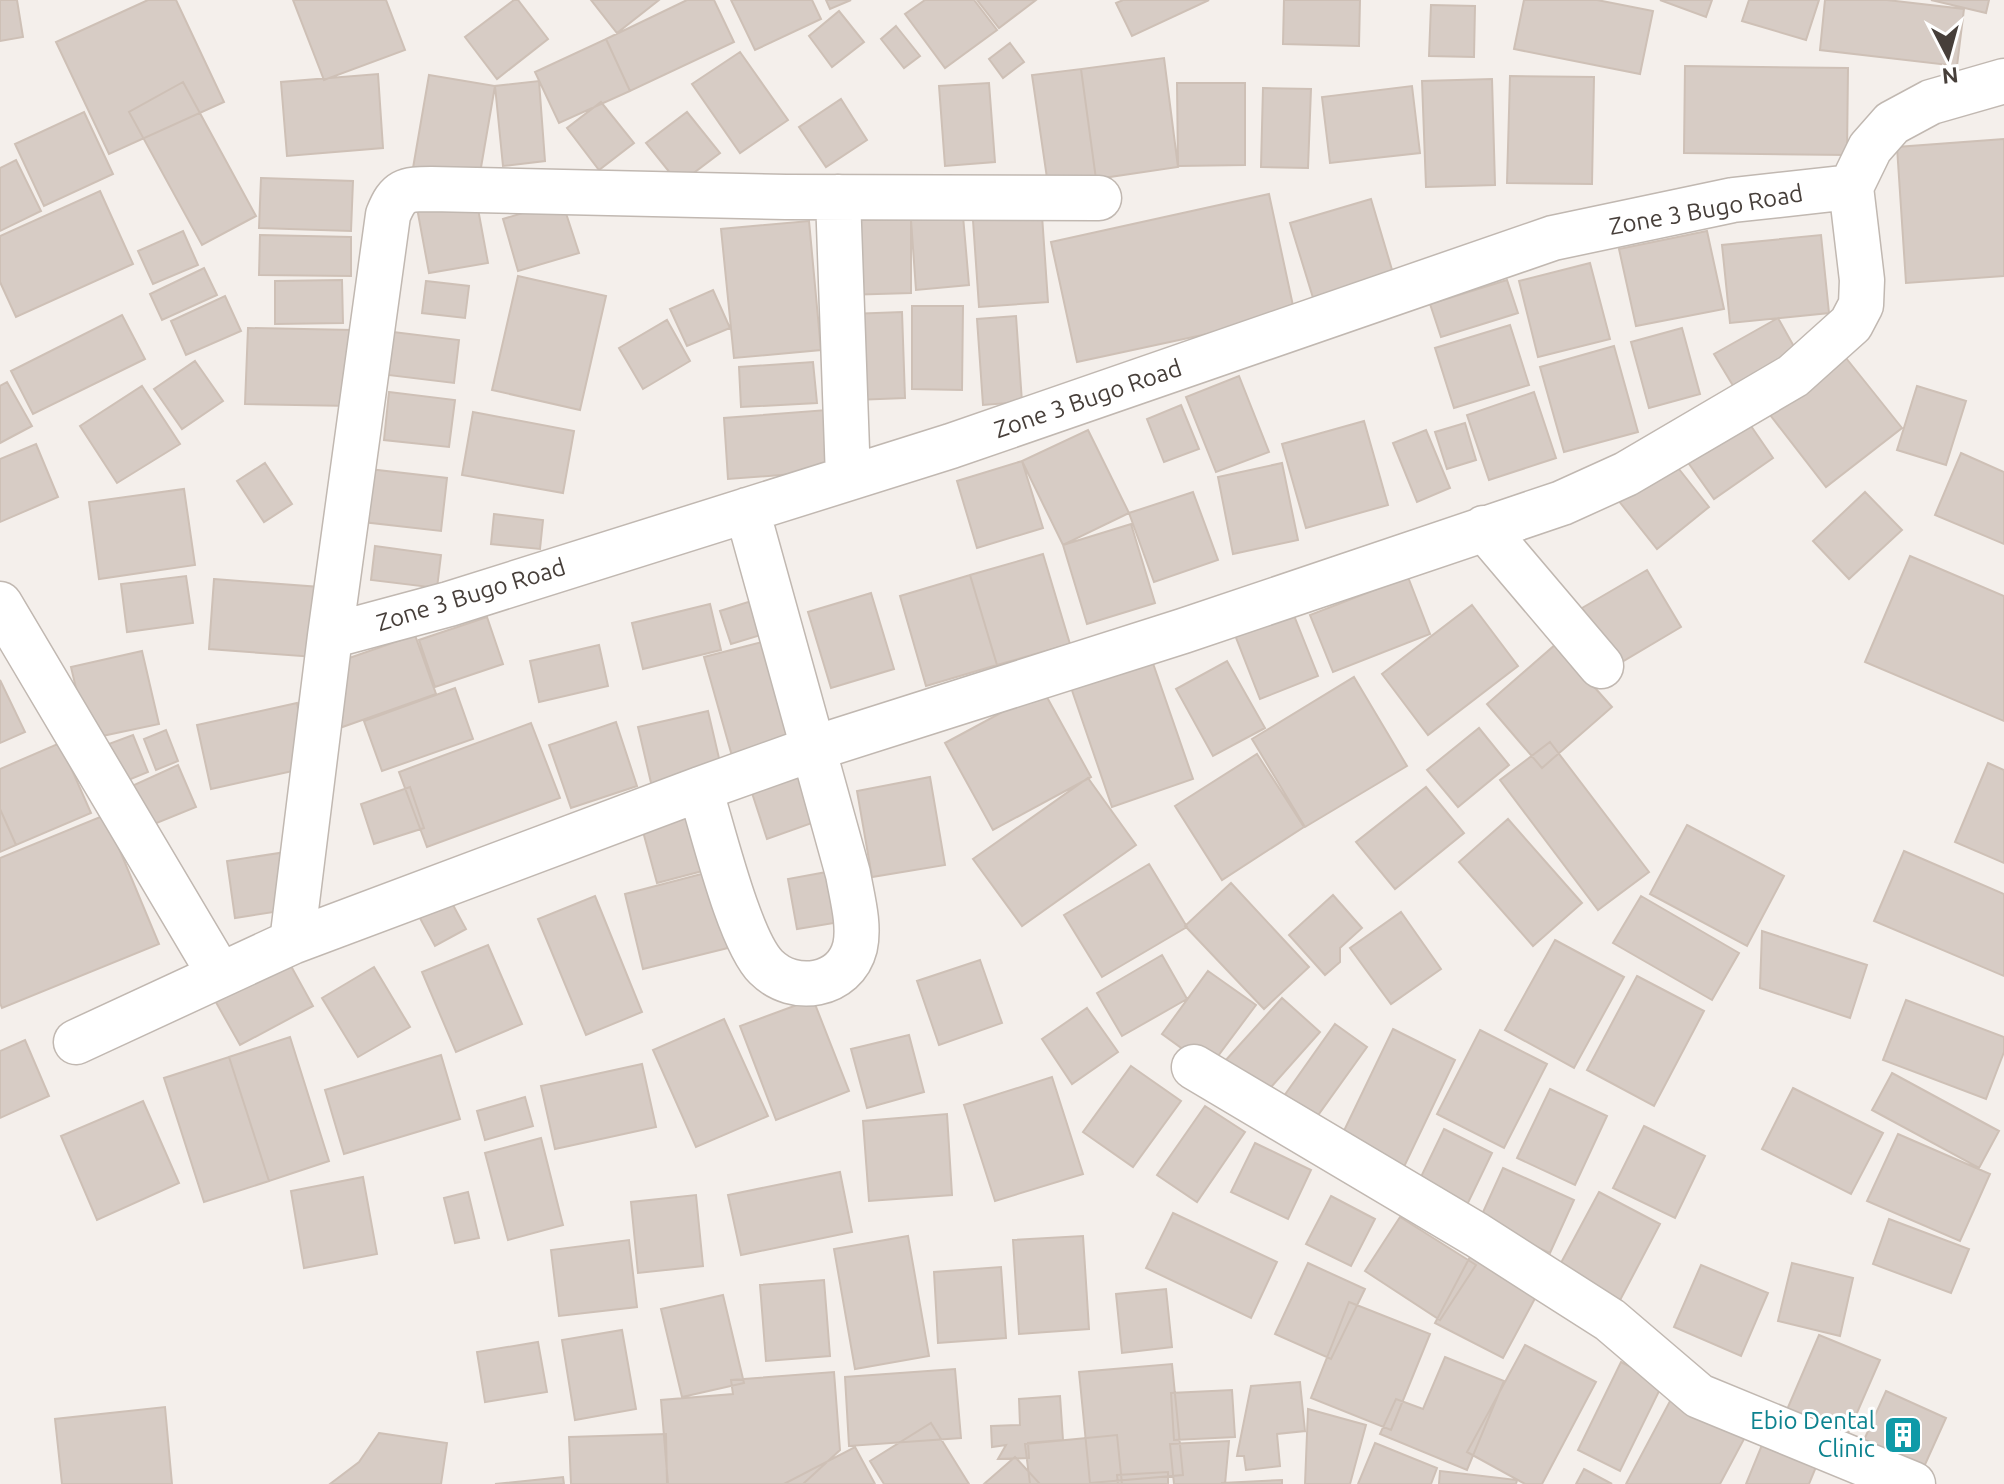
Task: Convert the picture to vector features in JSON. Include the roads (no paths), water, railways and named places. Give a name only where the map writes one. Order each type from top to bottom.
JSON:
[{"type":"street","points":[[76,1042],[292,942],[700,789],[812,749],[1183,631],[1562,503],[1626,474],[1793,376],[1851,324],[1861,305],[1862,280],[1851,187],[1870,148],[1892,123],[1931,102],[2004,81]]},
{"type":"street","name":"Zone 3 Bugo Road","points":[[330,636],[449,604],[951,446],[1553,238],[1733,200],[1851,187]]},
{"type":"street","points":[[292,942],[330,636],[388,215],[394,200],[408,189],[1099,198]]},
{"type":"street","points":[[838,197],[848,478]]},
{"type":"street","points":[[700,789],[749,942],[766,967],[790,984],[816,984],[848,965],[856,945],[856,918],[848,874],[747,510]]},
{"type":"street","points":[[1484,528],[1601,666]]},
{"type":"street","points":[[0,604],[220,975]]},
{"type":"street","points":[[1194,1067],[1477,1235],[1610,1320],[1699,1396],[1913,1484]]},
{"type":"place","name":"Ebio Dental Clinic","points":[[1903,1435]]}]
